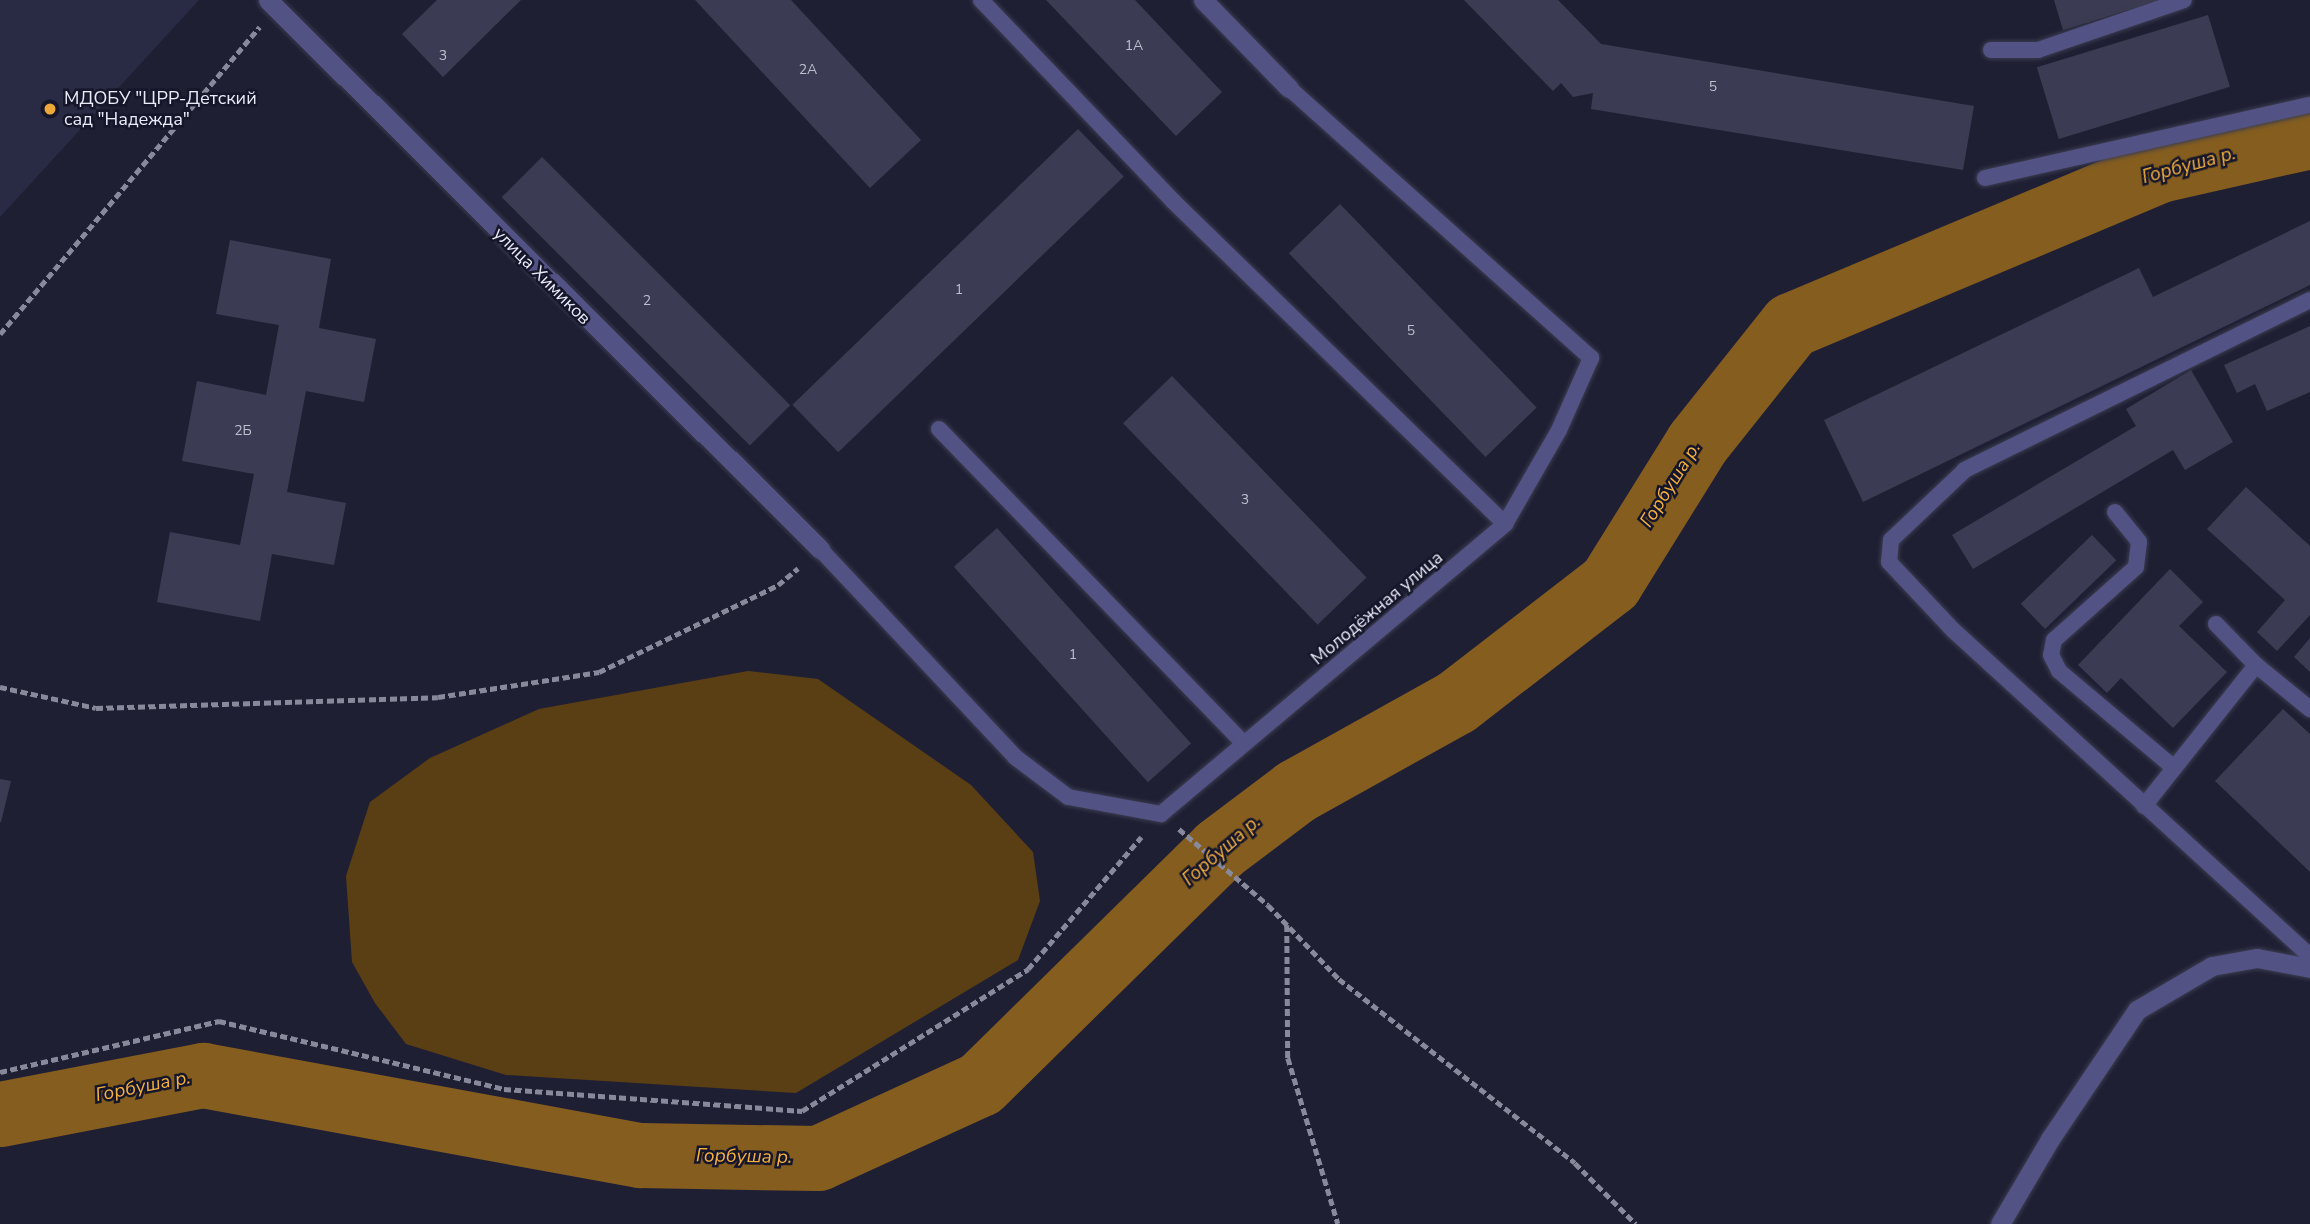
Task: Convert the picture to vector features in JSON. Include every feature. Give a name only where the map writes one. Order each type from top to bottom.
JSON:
[{"type":"street","points":[[1203,0],[1289,88]]},
{"type":"street","name":"улица Химиков","points":[[272,4],[820,549]]},
{"type":"street","points":[[2000,1224],[2050,1139],[2137,1010],[2212,966],[2257,958],[2310,968]]},
{"type":"lane","points":[[981,0],[1173,201],[1505,524]]},
{"type":"lane","points":[[1991,50],[2038,50],[2184,0]]},
{"type":"lane","name":"Молодёжная улица","points":[[1161,814],[1505,524],[1559,430],[1591,358],[1289,88]]},
{"type":"lane","points":[[1985,178],[2310,105]]},
{"type":"lane","points":[[2310,300],[1965,470],[1891,540],[1889,562],[1953,630],[2310,956]]},
{"type":"lane","points":[[939,429],[1244,744]]},
{"type":"lane","points":[[2115,512],[2139,542],[2136,566],[2054,640],[2051,655],[2059,671],[2172,766]]},
{"type":"lane","points":[[820,549],[1016,757],[1068,797],[1161,814]]},
{"type":"lane","points":[[2216,624],[2256,665],[2310,709]]},
{"type":"lane","points":[[2144,806],[2172,766],[2256,665]]},
{"type":"path","points":[[0,334],[272,4]]},
{"type":"path","points":[[0,687],[96,708],[438,697],[599,672],[778,585],[820,549]]},
{"type":"path","points":[[0,1072],[219,1021],[504,1089],[802,1111],[1028,969],[1161,814],[1287,925],[1339,979],[1575,1163],[1636,1224]]},
{"type":"path","points":[[1287,925],[1288,1058],[1338,1224]]},
{"type":"shaded area","name":"МДОБУ \"ЦРР-Детский сад \"Надежда\"","points":[[0,0],[199,0],[0,217]]},
{"type":"shaded area","points":[[748,671],[818,679],[971,785],[1033,852],[1040,901],[1018,960],[796,1093],[506,1075],[406,1044],[375,1003],[352,962],[346,876],[370,802],[430,758],[539,709]]},
{"type":"building","points":[[437,0],[521,0],[443,77],[402,34]]},
{"type":"building","points":[[695,0],[791,0],[921,140],[870,188]]},
{"type":"building","points":[[1046,0],[1135,0],[1222,92],[1176,136]]},
{"type":"building","points":[[1464,0],[1558,0],[1601,44],[1974,106],[1963,170],[1591,109],[1593,93],[1573,97],[1561,83],[1553,91]]},
{"type":"building","points":[[2054,0],[2157,0],[2157,1],[2063,30]]},
{"type":"building","points":[[2208,15],[2230,87],[2059,139],[2037,67]]},
{"type":"building","points":[[1078,129],[1124,176],[838,452],[792,405]]},
{"type":"building","points":[[542,157],[790,405],[750,445],[502,197]]},
{"type":"building","points":[[1340,204],[1537,408],[1486,457],[1289,253]]},
{"type":"building","points":[[2310,221],[2310,285],[1863,502],[1824,420],[2139,268],[2153,297]]},
{"type":"building","points":[[230,240],[331,259],[319,328],[376,339],[364,402],[306,391],[287,492],[346,503],[334,565],[272,554],[260,621],[157,602],[170,532],[240,545],[254,474],[182,461],[197,381],[266,395],[279,325],[216,314]]},
{"type":"building","points":[[2310,326],[2310,392],[2267,411],[2255,384],[2237,393],[2224,365]]},
{"type":"building","points":[[2191,370],[2233,442],[2185,470],[2173,450],[1973,569],[1952,535],[2136,426],[2126,409]]},
{"type":"building","points":[[1172,376],[1367,577],[1318,625],[1123,423]]},
{"type":"building","points":[[2246,487],[2310,546],[2310,615],[2277,651],[2257,632],[2285,600],[2207,529]]},
{"type":"building","points":[[997,528],[1191,744],[1148,782],[954,567]]},
{"type":"building","points":[[2092,535],[2116,560],[2045,629],[2021,604]]},
{"type":"building","points":[[2170,569],[2203,602],[2179,626],[2227,672],[2173,728],[2121,678],[2107,693],[2078,665]]},
{"type":"building","points":[[2310,638],[2310,672],[2294,657]]},
{"type":"building","points":[[2283,709],[2310,734],[2310,872],[2215,781]]},
{"type":"building","points":[[0,779],[11,781],[1,822],[0,822]]},
{"type":"waterway","name":"Горбуша р.","points":[[0,1114],[203,1075],[640,1155],[818,1158],[980,1084],[1219,849],[1296,791],[1456,702],[1610,583],[1697,443],[1791,325],[2159,170],[2310,136]]},
{"type":"place","name":"МДОБУ \"ЦРР-Детский сад \"Надежда\"","points":[[50,109]]}]
